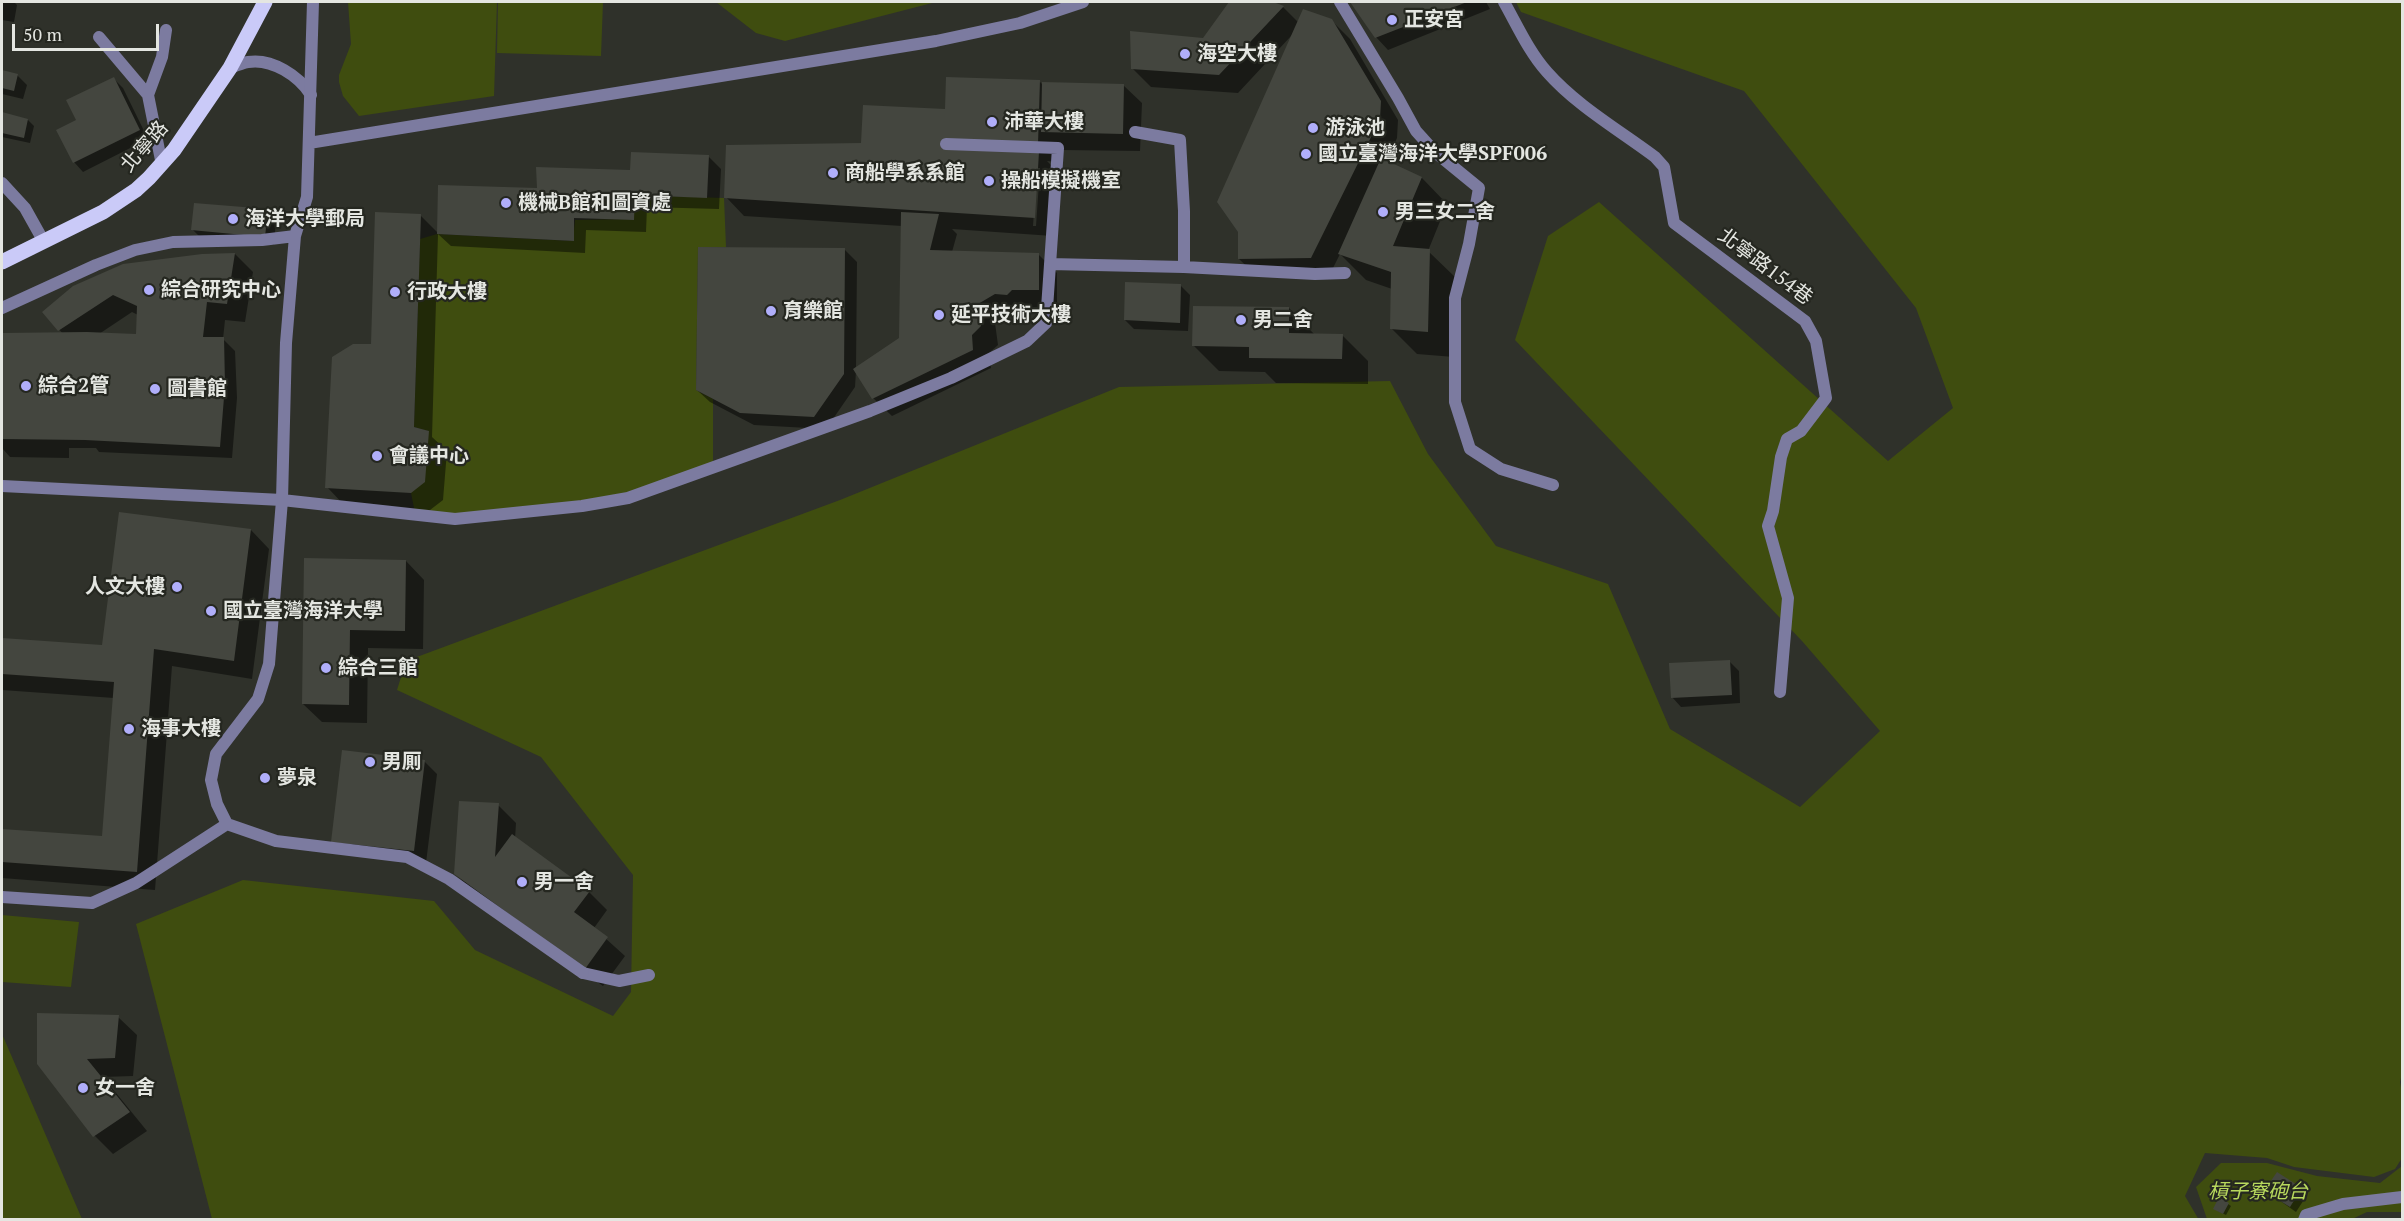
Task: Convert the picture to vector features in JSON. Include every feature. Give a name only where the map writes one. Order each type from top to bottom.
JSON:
[{"type":"main road","name":"北寧路","points":[[2,262],[121,201],[149,178],[162,165],[230,68],[265,2]]},
{"type":"street","points":[[313,2],[307,197],[295,236],[286,343],[282,500],[269,664],[258,699],[216,754],[212,780],[217,804],[227,824],[276,841],[406,857],[449,879],[583,973],[619,981],[649,975]]},
{"type":"street","points":[[309,143],[936,41],[1020,23],[1083,2]]},
{"type":"street","points":[[1340,2],[1416,132],[1434,152],[1479,188],[1469,244],[1455,298],[1455,402],[1470,449],[1501,469],[1553,485]]},
{"type":"street","name":"北寧路154巷","points":[[1504,2],[1536,58],[1547,72],[1572,95],[1655,157],[1664,167],[1674,223],[1805,321],[1816,341],[1826,398],[1802,431],[1787,439],[1781,457],[1773,511],[1767,526],[1788,598],[1780,692]]},
{"type":"street","points":[[148,95],[162,57],[166,30]]},
{"type":"street","points":[[99,37],[148,95],[162,165]]},
{"type":"street","points":[[230,68],[248,62],[263,62],[294,75],[311,95]]},
{"type":"street","points":[[1135,132],[1180,140],[1184,267]]},
{"type":"street","points":[[2,486],[282,500],[455,519],[582,506],[628,498],[870,411],[951,378],[1028,341],[1046,323],[1058,148],[946,144]]},
{"type":"street","points":[[2,183],[25,208],[44,242]]},
{"type":"street","points":[[2,308],[96,265],[135,250],[173,242],[262,240],[295,236]]},
{"type":"street","points":[[1050,264],[1184,267],[1315,274],[1345,273]]},
{"type":"street","points":[[2,897],[92,903],[136,883],[227,824]]},
{"type":"street","points":[[2304,1220],[2306,1215],[2343,1204],[2403,1197]]},
{"type":"green space","points":[[348,2],[497,2],[494,96],[359,116],[343,96],[339,82],[339,75],[351,44]]},
{"type":"green space","points":[[498,2],[603,2],[601,56],[497,53]]},
{"type":"green space","points":[[716,2],[936,2],[785,41],[756,33]]},
{"type":"green space","points":[[1516,2],[2402,2],[2402,1074],[2400,1082],[2402,1158],[2395,1169],[2374,1177],[2294,1167],[2267,1158],[2205,1153],[2185,1196],[2199,1220],[212,1219],[136,924],[243,880],[434,901],[475,950],[613,1016],[631,992],[633,875],[541,757],[397,690],[406,661],[840,500],[1119,387],[1390,381],[1428,454],[1496,546],[1608,584],[1670,729],[1800,807],[1880,731],[1802,641],[1515,340],[1548,236],[1599,202],[1888,461],[1953,408],[1916,308],[1744,91],[1521,12]]},
{"type":"green space","points":[[635,195],[724,198],[726,247],[698,247],[696,390],[713,399],[713,467],[621,500],[461,517],[415,513],[411,493],[428,431],[414,427],[420,239],[437,234],[573,241],[575,220],[632,219]]},
{"type":"green space","points":[[2,915],[79,922],[71,987],[2,982]]},
{"type":"green space","points":[[2,1034],[82,1219],[2,1219]]},
{"type":"green space","name":"槓子寮砲台","points":[[2221,1163],[2267,1163],[2317,1176],[2380,1183],[2402,1166],[2402,1212],[2367,1212],[2350,1220],[2207,1219],[2196,1187]]},
{"type":"building","name":"海空大樓","points":[[1229,2],[1273,2],[1284,6],[1219,75],[1131,69],[1130,31],[1203,38]]},
{"type":"building","name":"正安宮","points":[[1350,2],[1467,2],[1375,38]]},
{"type":"building","name":"游泳池","points":[[1303,9],[1332,19],[1381,101],[1380,119],[1311,258],[1238,259],[1238,232],[1217,202]]},
{"type":"building","points":[[2,70],[18,74],[14,91],[2,88]]},
{"type":"building","points":[[114,77],[140,130],[73,163],[56,130],[76,120],[66,100]]},
{"type":"building","points":[[946,77],[1040,80],[1035,218],[724,198],[726,145],[861,143],[863,105],[945,109]]},
{"type":"building","points":[[1042,82],[1124,84],[1123,134],[1041,132]]},
{"type":"building","points":[[2,112],[28,119],[24,138],[2,133]]},
{"type":"building","points":[[631,152],[709,155],[707,198],[635,195],[634,220],[574,218],[574,241],[437,234],[438,185],[537,188],[536,167],[630,170]]},
{"type":"building","name":"男三女二舍","points":[[1381,158],[1422,177],[1393,246],[1430,249],[1428,332],[1390,329],[1391,272],[1338,254]]},
{"type":"building","points":[[194,203],[268,209],[265,237],[191,230]]},
{"type":"building","name":"行政大樓","points":[[375,212],[421,214],[414,427],[429,431],[425,482],[411,493],[325,488],[332,357],[353,344],[371,344]]},
{"type":"building","name":"延平技術大樓","points":[[901,212],[939,214],[930,250],[1039,253],[1039,290],[1012,290],[1007,295],[995,294],[978,304],[981,326],[972,335],[973,350],[872,399],[853,369],[899,338]]},
{"type":"building","name":"育樂館","points":[[698,247],[845,248],[844,374],[814,417],[740,413],[696,390]]},
{"type":"building","points":[[235,253],[227,304],[207,302],[203,337],[224,337],[225,385],[220,447],[85,440],[2,439],[2,333],[136,334],[137,306],[113,295],[58,331],[42,312],[73,286],[123,264],[202,254]]},
{"type":"building","points":[[1125,282],[1181,284],[1180,323],[1124,320]]},
{"type":"building","name":"男二舍","points":[[1193,306],[1289,307],[1289,333],[1343,334],[1342,359],[1249,358],[1249,347],[1192,346]]},
{"type":"building","points":[[119,512],[251,529],[234,661],[154,649],[137,872],[2,862],[2,829],[102,836],[114,682],[2,674],[2,638],[102,645]]},
{"type":"building","name":"綜合三館","points":[[304,558],[406,560],[405,631],[350,630],[349,705],[302,704]]},
{"type":"building","points":[[1730,660],[1732,695],[1671,698],[1669,663]]},
{"type":"building","points":[[342,750],[425,760],[414,851],[331,842]]},
{"type":"building","name":"男一舍","points":[[459,801],[499,803],[495,857],[512,834],[590,891],[574,912],[608,937],[585,969],[454,874]]},
{"type":"building","name":"女一舍","points":[[37,1013],[119,1015],[115,1058],[87,1059],[130,1112],[93,1137],[37,1064]]},
{"type":"building","points":[[2277,1172],[2302,1188],[2290,1207],[2264,1191]]},
{"type":"building","points":[[2219,1197],[2229,1203],[2223,1214],[2213,1209]]},
{"type":"place","name":"正安宮","points":[[1392,20]]},
{"type":"place","name":"海空大樓","points":[[1185,54]]},
{"type":"place","name":"沛華大樓","points":[[992,122]]},
{"type":"place","name":"游泳池","points":[[1313,128]]},
{"type":"place","name":"國立臺灣海洋大學SPF006","points":[[1306,154]]},
{"type":"place","name":"商船學系系館","points":[[833,173]]},
{"type":"place","name":"操船模擬機室","points":[[989,181]]},
{"type":"place","name":"機械B館和圖資處","points":[[506,203]]},
{"type":"place","name":"男三女二舍","points":[[1383,212]]},
{"type":"place","name":"海洋大學郵局","points":[[233,219]]},
{"type":"place","name":"綜合研究中心","points":[[149,290]]},
{"type":"place","name":"行政大樓","points":[[395,292]]},
{"type":"place","name":"育樂館","points":[[771,311]]},
{"type":"place","name":"延平技術大樓","points":[[939,315]]},
{"type":"place","name":"男二舍","points":[[1241,320]]},
{"type":"place","name":"綜合2管","points":[[26,386]]},
{"type":"place","name":"圖書館","points":[[155,389]]},
{"type":"place","name":"會議中心","points":[[377,456]]},
{"type":"place","name":"人文大樓","points":[[177,587]]},
{"type":"place","name":"國立臺灣海洋大學","points":[[211,611]]},
{"type":"place","name":"綜合三館","points":[[326,668]]},
{"type":"place","name":"海事大樓","points":[[129,729]]},
{"type":"place","name":"男厠","points":[[370,762]]},
{"type":"place","name":"夢泉","points":[[265,778]]},
{"type":"place","name":"男一舍","points":[[522,882]]},
{"type":"place","name":"女一舍","points":[[83,1088]]}]
